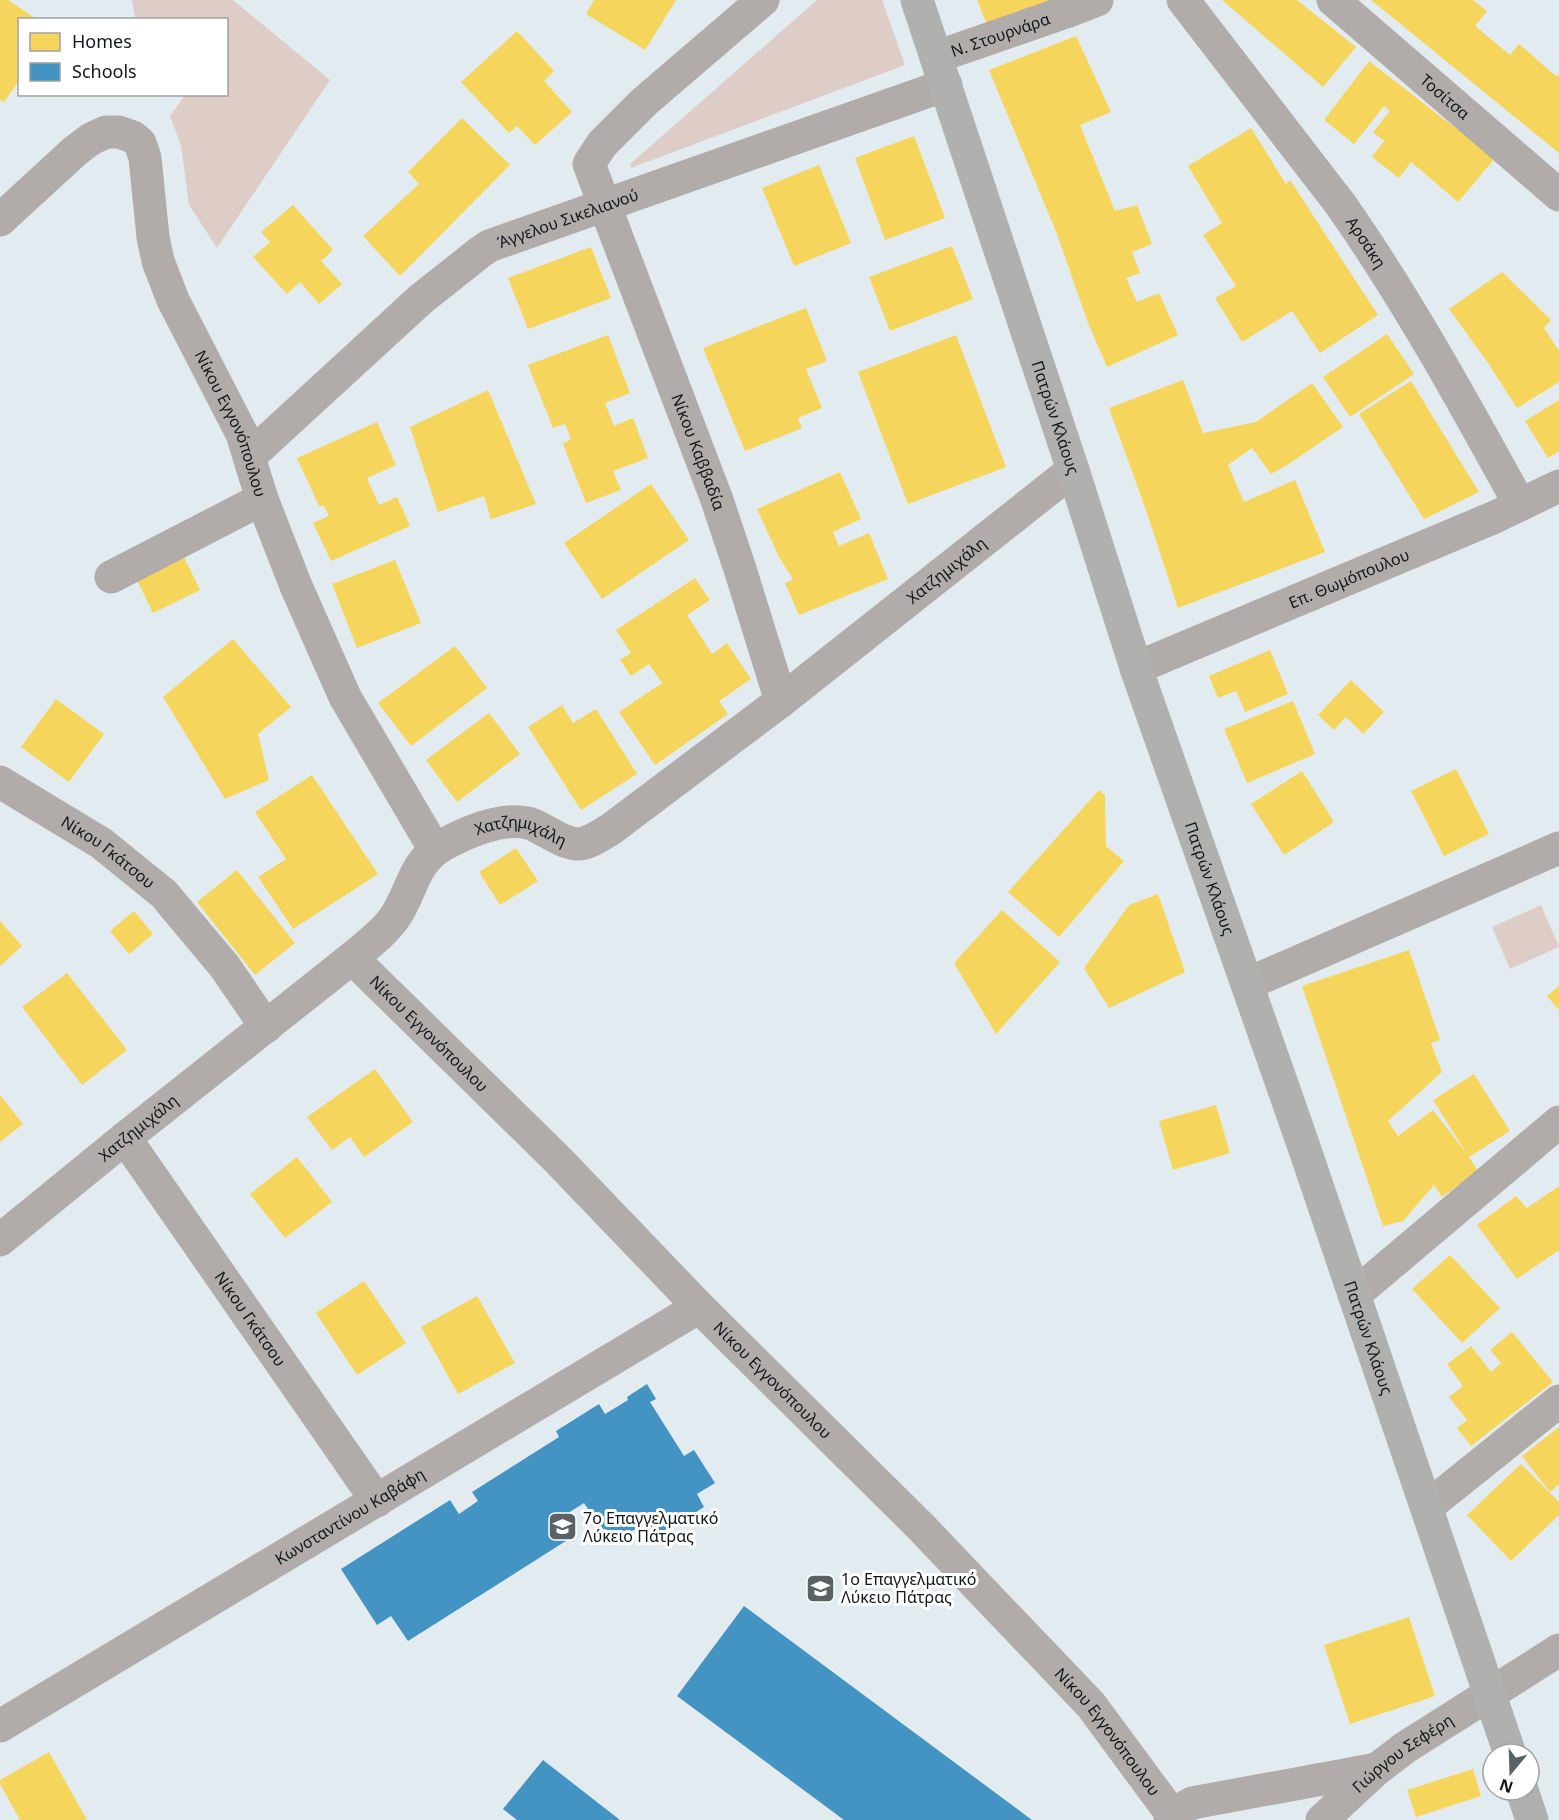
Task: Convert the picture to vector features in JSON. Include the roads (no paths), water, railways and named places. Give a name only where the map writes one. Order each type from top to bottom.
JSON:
[{"type":"main road","name":"Πατρών Κλάους","points":[[917,0],[1073,470],[1136,668],[1354,1295],[1506,1742]]},
{"type":"main road","points":[[1526,1802],[1532,1820]]},
{"type":"street","name":"Νίκου Καββαδία","points":[[763,0],[644,102],[594,154],[589,164],[717,500],[781,701]]},
{"type":"street","name":"N. Στουρνάρα","points":[[941,71],[1066,12],[1097,0]]},
{"type":"street","name":"Αρσάκη","points":[[1183,0],[1361,234],[1442,364],[1520,505]]},
{"type":"street","name":"Τοσίτσα","points":[[1333,0],[1559,195]]},
{"type":"street","name":"Άγγελου Σικελιανού","points":[[250,456],[421,299],[489,246],[605,206],[941,71]]},
{"type":"street","name":"Νίκου Εγγονόπουλου","points":[[0,220],[91,139],[112,131],[124,132],[140,143],[145,158],[153,237],[158,261],[166,282],[189,334],[242,434],[262,499],[296,586],[345,697],[435,850]]},
{"type":"street","name":"Χατζημιχάλη","points":[[0,1240],[352,958],[393,920],[405,901],[423,861],[435,850],[471,832],[509,822],[528,823],[566,842],[579,845],[590,843],[781,701],[1073,470]]},
{"type":"street","name":"Επ. Θωμόπουλου","points":[[1136,668],[1495,518],[1559,486]]},
{"type":"street","points":[[111,577],[262,499]]},
{"type":"street","name":"Νίκου Γκάτσου","points":[[0,782],[101,843],[164,894],[225,967],[266,1027]]},
{"type":"street","points":[[1246,984],[1559,848]]},
{"type":"street","name":"Νίκου Εγγονόπουλου","points":[[352,958],[558,1160],[699,1307],[922,1528],[1083,1697],[1113,1733],[1172,1818]]},
{"type":"street","points":[[1354,1295],[1559,1122]]},
{"type":"street","name":"Νίκου Γκάτσου","points":[[125,1138],[377,1501]]},
{"type":"street","name":"Κωνσταντίνου Καβάφη","points":[[0,1726],[699,1307]]},
{"type":"street","points":[[1426,1507],[1559,1401]]},
{"type":"street","name":"Γιώργου Σεφέρη","points":[[1322,1820],[1377,1769],[1406,1747],[1559,1650]]},
{"type":"street","points":[[1172,1818],[1192,1803],[1377,1769]]},
{"type":"place","name":"7ο Επαγγελματικό Λύκειο Πάτρας","points":[[562,1527]]},
{"type":"place","name":"1o Επαγγελματικό Λύκειο Πάτρας","points":[[820,1588]]}]
